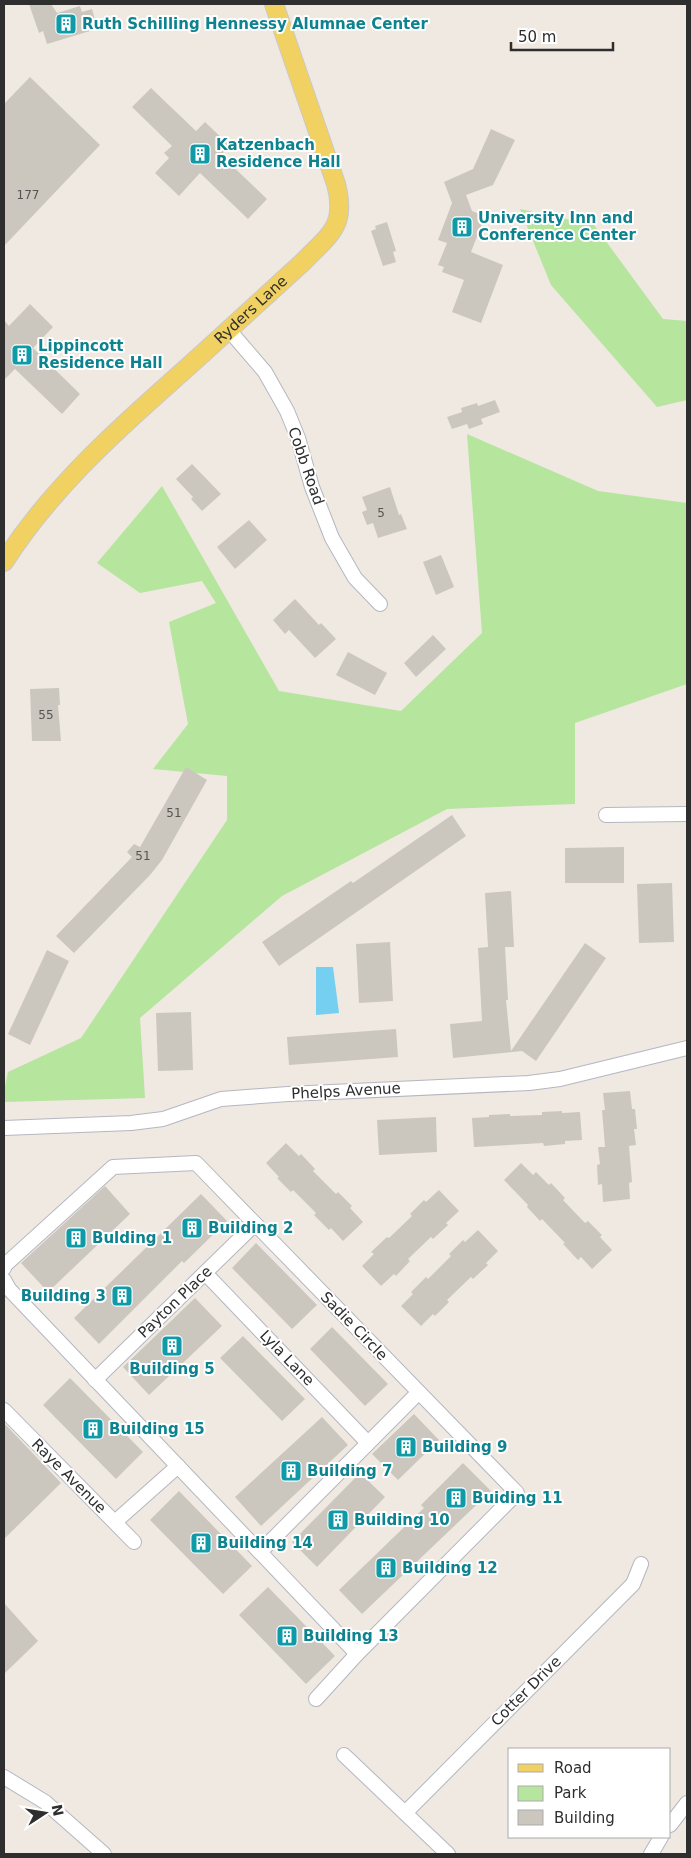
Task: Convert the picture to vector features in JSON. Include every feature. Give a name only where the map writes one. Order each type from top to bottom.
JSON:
[{"type":"main road","name":"Ryders Lane","points":[[4,562],[44,506],[64,484],[144,405],[328,237],[337,225],[341,212],[336,184],[274,4]]},
{"type":"street","name":"Cobb Road","points":[[228,329],[265,372],[287,411],[332,538],[355,578],[380,604]]},
{"type":"street","points":[[606,815],[687,814]]},
{"type":"street","name":"Phelps Avenue","points":[[4,1128],[131,1123],[163,1119],[221,1099],[288,1094],[529,1084],[560,1079],[687,1048]]},
{"type":"street","name":"Sadie Circle","points":[[4,1268],[5,1264],[113,1167],[196,1163],[517,1493],[357,1654],[316,1699]]},
{"type":"street","name":"Payton Place","points":[[95,1380],[255,1224]]},
{"type":"street","name":"Lyla Lane","points":[[206,1273],[368,1443]]},
{"type":"street","points":[[4,1280],[9,1289],[357,1654]]},
{"type":"street","points":[[260,1552],[418,1392]]},
{"type":"street","name":"Raye Avenue","points":[[4,1410],[134,1542]]},
{"type":"street","points":[[115,1522],[178,1466]]},
{"type":"street","name":"Cotter Drive","points":[[405,1814],[633,1584],[641,1564]]},
{"type":"street","points":[[344,1755],[448,1854]]},
{"type":"street","points":[[4,1777],[45,1802],[104,1854]]},
{"type":"street","points":[[671,1824],[687,1803]]},
{"type":"street","points":[[651,1854],[660,1838]]},
{"type":"green space","points":[[520,209],[594,225],[663,319],[687,321],[687,400],[657,407],[551,285]]},
{"type":"green space","points":[[467,434],[598,491],[687,503],[687,684],[575,723],[575,804],[447,809],[282,896],[140,1018],[145,1098],[4,1102],[8,1072],[81,1038],[227,820],[227,776],[153,769],[188,724],[169,622],[216,603],[202,581],[140,593],[97,563],[162,486],[279,691],[401,711],[482,633]]},
{"type":"water","points":[[316,967],[333,967],[339,1013],[316,1015]]},
{"type":"building","name":"Ruth Schilling Hennessy Alumnae Center","points":[[29,4],[51,4],[57,13],[80,6],[82,12],[92,9],[97,27],[89,29],[90,31],[47,44],[43,31],[39,33]]},
{"type":"building","points":[[30,77],[100,145],[4,246],[4,104]]},
{"type":"building","name":"Katzenbach Residence Hall","points":[[151,88],[196,131],[205,122],[230,146],[221,155],[267,199],[248,219],[200,173],[179,196],[155,173],[169,158],[164,153],[172,146],[132,107]]},
{"type":"building","name":"University Inn and Conference Center","points":[[491,129],[515,140],[493,185],[466,195],[472,211],[485,216],[471,252],[503,265],[481,323],[452,312],[464,280],[442,272],[444,267],[438,265],[447,243],[438,240],[452,203],[444,182],[473,169]]},
{"type":"building","points":[[387,222],[396,251],[393,252],[396,262],[383,266],[371,231],[376,229],[375,226]]},
{"type":"building","name":"Lippincott Residence Hall","points":[[30,304],[53,327],[33,348],[80,394],[62,414],[15,369],[4,380],[4,320],[9,326]]},
{"type":"building","points":[[495,400],[500,412],[481,419],[483,424],[469,429],[467,424],[452,429],[447,417],[462,412],[461,408],[477,403],[478,406]]},
{"type":"building","points":[[192,464],[221,494],[202,511],[191,499],[193,497],[176,479]]},
{"type":"building","points":[[390,487],[399,515],[401,514],[407,529],[378,538],[373,523],[367,525],[362,512],[367,510],[362,497]]},
{"type":"building","points":[[249,520],[267,540],[235,569],[217,547]]},
{"type":"building","points":[[441,555],[454,587],[436,595],[423,562]]},
{"type":"building","points":[[295,599],[319,625],[321,623],[336,639],[315,658],[289,630],[285,634],[273,620]]},
{"type":"building","points":[[433,635],[446,649],[416,677],[404,663]]},
{"type":"building","points":[[348,652],[387,673],[375,695],[336,675]]},
{"type":"building","points":[[59,688],[60,705],[58,705],[61,741],[32,741],[30,689]]},
{"type":"building","points":[[186,767],[207,780],[162,860],[150,875],[74,953],[56,936],[132,857],[127,852],[134,844],[140,847]]},
{"type":"building","points":[[452,815],[466,836],[279,966],[262,942],[351,881],[353,883]]},
{"type":"building","points":[[624,847],[624,883],[565,883],[565,848]]},
{"type":"building","points":[[672,883],[674,942],[639,943],[637,884]]},
{"type":"building","points":[[511,891],[514,947],[505,947],[508,1000],[506,1000],[511,1051],[585,943],[606,958],[536,1061],[522,1051],[453,1058],[450,1024],[482,1021],[478,948],[488,947],[485,893]]},
{"type":"building","points":[[390,942],[393,1001],[359,1003],[356,944]]},
{"type":"building","points":[[47,950],[69,961],[30,1045],[8,1034]]},
{"type":"building","points":[[191,1012],[193,1070],[158,1071],[156,1013]]},
{"type":"building","points":[[396,1029],[398,1057],[289,1065],[287,1037]]},
{"type":"building","points":[[630,1091],[632,1109],[635,1109],[637,1129],[634,1129],[636,1145],[629,1146],[632,1182],[629,1183],[630,1199],[603,1202],[602,1184],[598,1185],[597,1165],[600,1164],[598,1147],[605,1147],[602,1110],[605,1110],[603,1093]]},
{"type":"building","points":[[562,1111],[562,1113],[580,1112],[582,1140],[565,1141],[565,1144],[544,1146],[543,1143],[474,1147],[472,1118],[510,1114],[510,1116],[542,1115],[542,1112]]},
{"type":"building","points":[[436,1117],[437,1152],[379,1155],[377,1120]]},
{"type":"building","points":[[286,1143],[299,1156],[301,1154],[315,1169],[313,1171],[336,1194],[338,1192],[352,1206],[350,1208],[363,1222],[343,1241],[331,1228],[329,1230],[314,1215],[316,1213],[293,1190],[291,1192],[277,1178],[279,1177],[266,1163]]},
{"type":"building","points":[[521,1163],[533,1175],[536,1172],[549,1185],[551,1183],[565,1198],[563,1200],[585,1223],[588,1221],[602,1235],[600,1237],[612,1250],[592,1269],[581,1257],[578,1260],[563,1244],[565,1243],[542,1219],[540,1221],[527,1207],[528,1205],[504,1180]]},
{"type":"building","name":"Bulding 1","points":[[105,1186],[130,1214],[48,1292],[21,1263]]},
{"type":"building","points":[[439,1190],[459,1211],[446,1223],[448,1225],[433,1239],[431,1237],[408,1259],[410,1261],[396,1276],[394,1274],[381,1286],[362,1266],[374,1254],[371,1252],[412,1216],[410,1214],[424,1200],[426,1202]]},
{"type":"building","points":[[201,1194],[227,1221],[184,1263],[182,1261],[99,1344],[74,1318]]},
{"type":"building","points":[[478,1230],[498,1251],[486,1263],[488,1265],[473,1279],[471,1277],[447,1300],[449,1302],[435,1316],[433,1314],[421,1326],[401,1306],[413,1294],[411,1292],[426,1277],[428,1279],[451,1256],[449,1254],[463,1240],[465,1242]]},
{"type":"building","points":[[256,1243],[317,1305],[292,1329],[232,1268]]},
{"type":"building","name":"Building 5","points":[[195,1298],[222,1326],[149,1395],[123,1367]]},
{"type":"building","points":[[332,1327],[388,1384],[365,1406],[310,1349]]},
{"type":"building","points":[[243,1336],[305,1399],[282,1421],[220,1358]]},
{"type":"building","name":"Building 15","points":[[70,1378],[143,1452],[116,1479],[43,1405]]},
{"type":"building","name":"Building 9","points":[[414,1414],[439,1440],[398,1480],[372,1454]]},
{"type":"building","name":"Building 7","points":[[322,1417],[348,1445],[261,1526],[235,1497]]},
{"type":"building","points":[[4,1423],[61,1483],[4,1539]]},
{"type":"building","points":[[463,1463],[491,1491],[362,1614],[339,1590],[424,1508],[421,1505]]},
{"type":"building","name":"Building 10","points":[[360,1473],[385,1497],[317,1567],[292,1542]]},
{"type":"building","name":"Building 14","points":[[179,1491],[252,1566],[223,1594],[150,1520]]},
{"type":"building","name":"Building 13","points":[[268,1587],[335,1656],[306,1684],[239,1615]]},
{"type":"building","points":[[4,1603],[38,1641],[4,1674]]},
{"type":"place","name":"Ruth Schilling Hennessy Alumnae Center","points":[[66,24]]},
{"type":"place","name":"Katzenbach Residence Hall","points":[[200,154]]},
{"type":"place","name":"University Inn and Conference Center","points":[[462,227]]},
{"type":"place","name":"Lippincott Residence Hall","points":[[22,355]]},
{"type":"place","name":"Building 2","points":[[192,1228]]},
{"type":"place","name":"Bulding 1","points":[[76,1238]]},
{"type":"place","name":"Building 3","points":[[122,1296]]},
{"type":"place","name":"Building 5","points":[[172,1346]]},
{"type":"place","name":"Building 15","points":[[93,1429]]},
{"type":"place","name":"Building 9","points":[[406,1447]]},
{"type":"place","name":"Building 7","points":[[291,1471]]},
{"type":"place","name":"Buiding 11","points":[[456,1498]]},
{"type":"place","name":"Building 10","points":[[338,1520]]},
{"type":"place","name":"Building 14","points":[[201,1543]]},
{"type":"place","name":"Building 12","points":[[386,1568]]},
{"type":"place","name":"Building 13","points":[[287,1636]]}]
